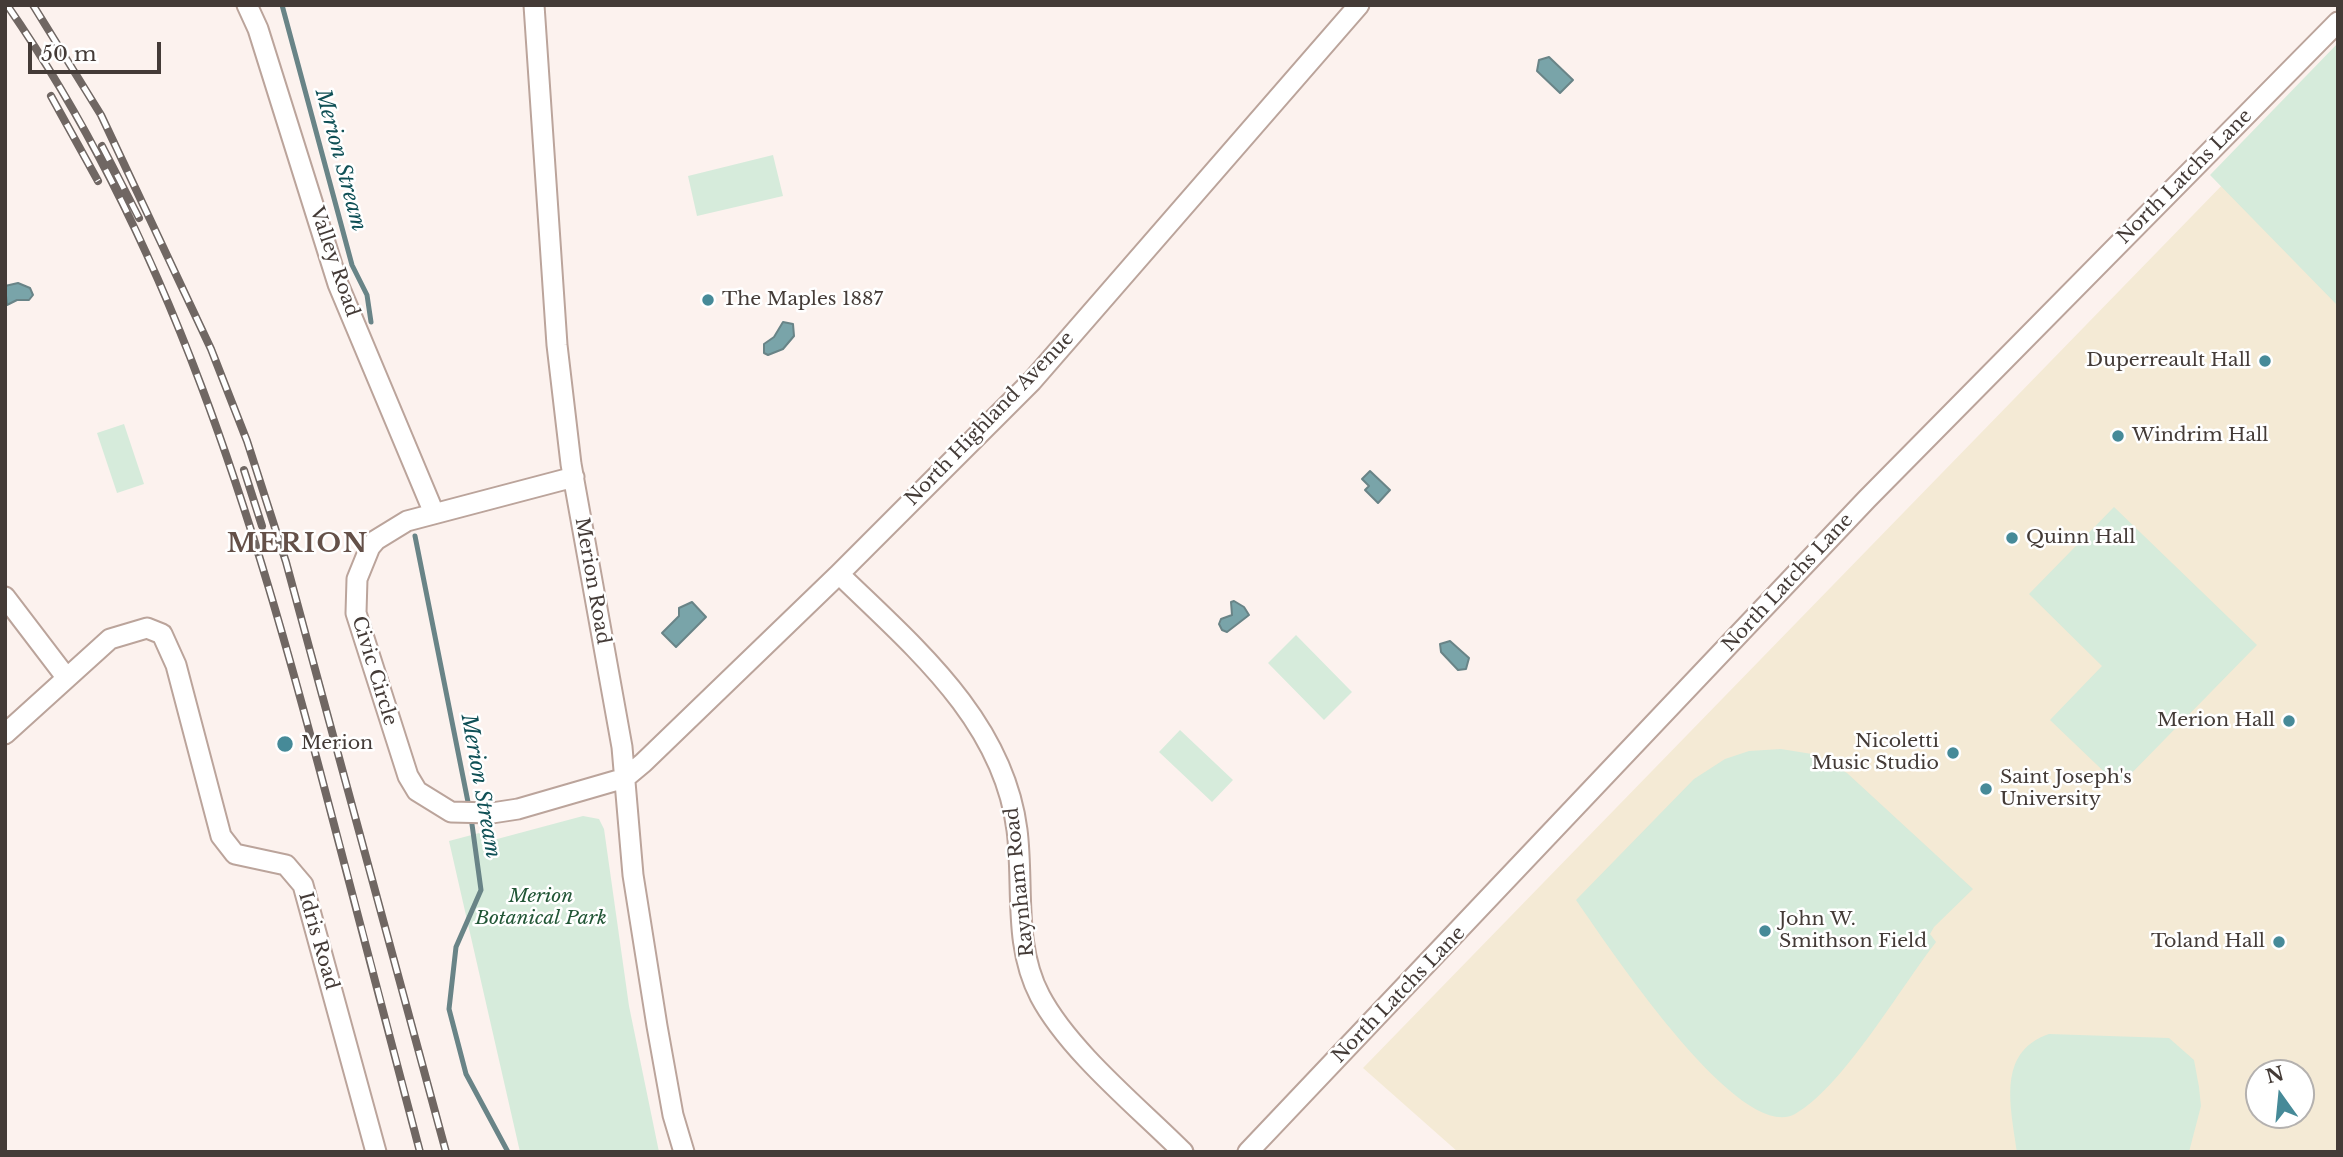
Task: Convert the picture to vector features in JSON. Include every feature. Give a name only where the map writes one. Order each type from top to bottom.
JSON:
[{"type":"street","name":"Valley Road","points":[[247,5],[262,42],[338,284],[434,513]]},
{"type":"street","name":"Merion Road","points":[[534,5],[557,345],[573,477],[625,778],[633,875],[650,985],[673,1115],[684,1152]]},
{"type":"street","name":"North Highland Avenue","points":[[625,778],[839,574],[1032,381],[1359,5]]},
{"type":"street","name":"North Latchs Lane","points":[[1248,1152],[1886,480],[2338,22]]},
{"type":"street","name":"Civic Circle","points":[[573,477],[407,521],[376,540],[357,579],[354,602],[408,776],[417,790],[431,803],[458,813],[518,809],[625,778]]},
{"type":"street","name":"Raynham Road","points":[[839,574],[956,692],[990,749],[1011,799],[1015,820],[1024,951],[1039,995],[1057,1023],[1076,1045],[1183,1152]]},
{"type":"street","points":[[5,597],[65,677],[5,734]]},
{"type":"street","name":"Idris Road","points":[[65,677],[110,639],[147,628],[162,634],[176,665],[221,836],[235,854],[286,865],[303,885],[376,1152]]},
{"type":"shaded area","name":"Saint Joseph's University","points":[[2338,66],[2338,1152],[1458,1152],[1363,1068]]},
{"type":"green space","points":[[2338,43],[2338,306],[2210,175]]},
{"type":"green space","points":[[773,155],[783,196],[697,216],[688,176]]},
{"type":"green space","points":[[124,424],[144,484],[117,493],[97,433]]},
{"type":"green space","points":[[2114,507],[2257,645],[2119,786],[2050,720],[2102,666],[2029,594]]},
{"type":"green space","points":[[1296,635],[1352,692],[1324,720],[1268,663]]},
{"type":"green space","points":[[1180,730],[1233,780],[1212,802],[1159,752]]},
{"type":"green space","name":"John W. Smithson Field","points":[[1781,749],[1812,754],[1847,773],[1973,889],[1934,927],[1930,934],[1936,942],[1870,1035],[1832,1082],[1795,1114],[1770,1115],[1741,1099],[1708,1071],[1643,994],[1576,900],[1694,779],[1725,759],[1749,751]]},
{"type":"green space","name":"Merion Botanical Park","points":[[583,816],[599,819],[604,829],[629,1006],[659,1152],[520,1152],[449,841],[483,832],[486,842]]},
{"type":"green space","points":[[2049,1034],[2169,1038],[2194,1060],[2199,1087],[2201,1106],[2189,1152],[2017,1152],[2011,1100],[2014,1067],[2032,1042]]},
{"type":"water","points":[[1549,57],[1573,80],[1560,93],[1537,71],[1539,60]]},
{"type":"water","points":[[18,283],[30,288],[33,295],[29,300],[17,300],[7,305],[5,286]]},
{"type":"water","points":[[783,322],[793,324],[794,336],[783,349],[768,355],[764,353],[764,344],[774,337]]},
{"type":"water","points":[[1370,471],[1390,490],[1378,503],[1365,490],[1369,486],[1362,479]]},
{"type":"water","points":[[692,602],[706,617],[676,647],[662,633],[679,616],[679,608]]},
{"type":"water","points":[[1231,602],[1244,607],[1249,615],[1227,632],[1222,630],[1219,624],[1221,619],[1232,615]]},
{"type":"water","points":[[1450,641],[1469,658],[1466,669],[1458,670],[1441,652],[1440,644]]},
{"type":"waterway","name":"Merion Stream","points":[[282,5],[352,265],[367,295],[371,322]]},
{"type":"waterway","name":"Merion Stream","points":[[415,536],[469,807]]},
{"type":"waterway","name":"Merion Stream","points":[[471,817],[481,890],[456,947],[449,1009],[466,1074],[508,1152]]},
{"type":"railway","points":[[7,5],[65,96],[116,190],[161,286],[201,385],[269,588],[420,1152]]},
{"type":"railway","points":[[33,5],[101,115],[211,349],[247,441],[286,562],[446,1152]]},
{"type":"railway","points":[[51,96],[98,181]]},
{"type":"railway","points":[[102,146],[139,218]]},
{"type":"railway","points":[[244,470],[262,526]]},
{"type":"place","name":"The Maples 1887","points":[[708,300]]},
{"type":"place","name":"Duperreault Hall","points":[[2265,361]]},
{"type":"place","name":"Windrim Hall","points":[[2118,436]]},
{"type":"place","name":"Quinn Hall","points":[[2012,538]]},
{"type":"place","name":"Merion Hall","points":[[2289,721]]},
{"type":"place","name":"Merion","points":[[285,744]]},
{"type":"place","name":"Nicoletti Music Studio","points":[[1953,753]]},
{"type":"place","name":"Saint Joseph's University","points":[[1986,789]]},
{"type":"place","name":"John W. Smithson Field","points":[[1765,931]]},
{"type":"place","name":"Toland Hall","points":[[2279,942]]},
{"type":"district","name":"MERION","points":[[298,545]]}]
